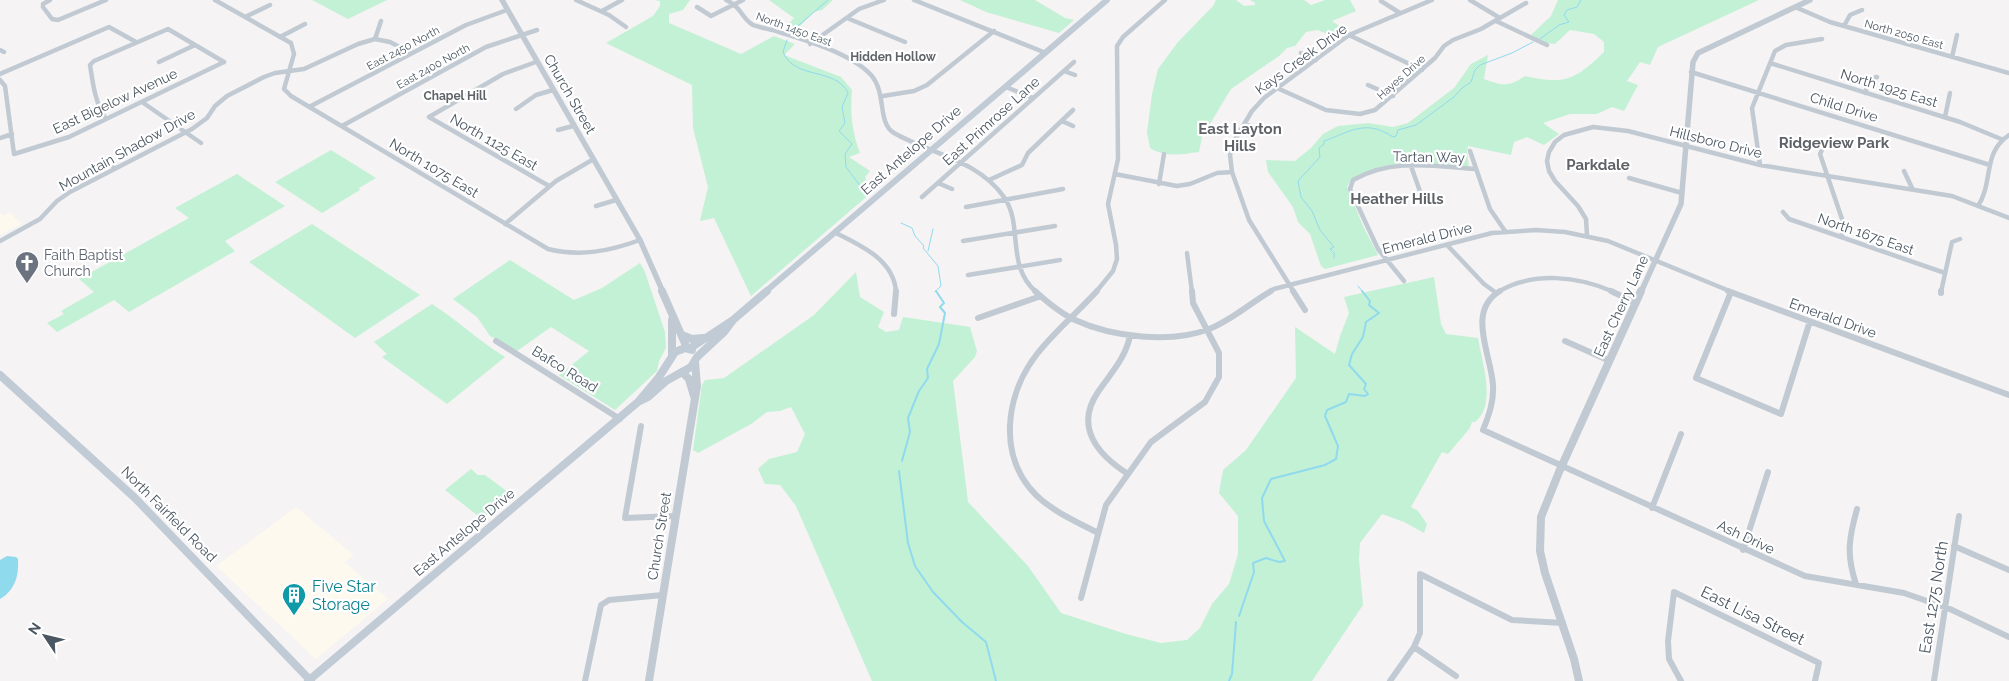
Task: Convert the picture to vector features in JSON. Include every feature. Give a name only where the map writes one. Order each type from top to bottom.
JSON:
[{"type":"main road","name":"East Antelope Drive","points":[[638,402],[656,380],[665,367],[667,360],[672,355],[688,348],[733,320],[1107,0]]},
{"type":"main road","name":"East Antelope Drive","points":[[309,680],[638,402],[648,397],[696,360],[724,332],[733,320]]},
{"type":"main road","points":[[682,335],[694,340],[712,334]]},
{"type":"main road","points":[[688,348],[696,353],[696,360]]},
{"type":"main road","points":[[665,367],[670,372],[681,372]]},
{"type":"main road","name":"North Fairfield Road","points":[[0,375],[136,498],[309,680]]},
{"type":"street","points":[[50,0],[43,4],[42,7],[52,19],[58,20],[106,0]]},
{"type":"street","points":[[215,0],[291,43],[295,49],[295,57],[288,71]]},
{"type":"street","name":"Church Street","points":[[502,0],[592,160],[640,240],[655,271],[672,317],[688,348]]},
{"type":"street","points":[[576,0],[602,11],[626,27]]},
{"type":"street","points":[[602,11],[622,0]]},
{"type":"street","name":"North 1450 East","points":[[726,0],[741,10],[743,18],[751,24],[780,32],[848,60],[864,70],[878,84],[883,96]]},
{"type":"street","points":[[697,7],[711,16],[743,0]]},
{"type":"street","points":[[810,44],[865,6],[884,0]]},
{"type":"street","points":[[914,0],[1046,53]]},
{"type":"street","points":[[1155,0],[1164,1]]},
{"type":"street","name":"Kays Creek Drive","points":[[1305,310],[1249,220],[1232,172],[1230,155],[1234,141],[1252,111],[1277,88],[1350,35],[1432,0]]},
{"type":"street","points":[[1470,0],[1498,20],[1547,45]]},
{"type":"street","name":"East Cherry Lane","points":[[1579,681],[1563,624],[1545,573],[1540,551],[1541,517],[1562,466],[1656,261],[1680,204],[1693,62],[1698,53],[1810,0]]},
{"type":"street","points":[[1098,533],[1057,511],[1036,496],[1021,479],[1011,456],[1008,437],[1010,414],[1016,388],[1032,360],[1072,318],[1115,267],[1117,249],[1107,208],[1118,161],[1117,46],[1123,37],[1164,1]]},
{"type":"street","points":[[1381,1],[1400,13]]},
{"type":"street","name":"Hayes Drive","points":[[1277,88],[1326,110],[1342,114],[1360,114],[1375,110],[1435,58],[1444,46],[1498,20],[1526,3]]},
{"type":"street","points":[[244,17],[270,5]]},
{"type":"street","name":"North 2050 East","points":[[1796,7],[1844,26],[2009,73]]},
{"type":"street","name":"East 2450 North","points":[[309,107],[466,25],[507,10]]},
{"type":"street","points":[[1844,26],[1850,15],[1862,10]]},
{"type":"street","points":[[846,18],[905,42]]},
{"type":"street","points":[[381,21],[375,39],[390,42],[411,53]]},
{"type":"street","points":[[280,37],[305,24]]},
{"type":"street","points":[[0,74],[110,27],[136,42]]},
{"type":"street","points":[[106,119],[98,108],[91,63],[165,29],[171,30],[195,45]]},
{"type":"street","name":"East 2400 North","points":[[342,126],[486,47],[537,30]]},
{"type":"street","points":[[933,150],[892,132],[887,127],[883,121],[883,96],[914,91],[926,86],[994,31]]},
{"type":"street","points":[[1350,35],[1422,70]]},
{"type":"street","points":[[1952,57],[1957,35]]},
{"type":"street","name":"Mountain Shadow Drive","points":[[0,241],[40,219],[57,201],[70,192],[202,122],[221,101],[236,91],[264,76],[315,66],[358,44],[375,39]]},
{"type":"street","points":[[1760,166],[1752,108],[1775,50],[1780,47],[1814,43],[1822,39]]},
{"type":"street","points":[[159,62],[195,45]]},
{"type":"street","name":"East Bigelow Avenue","points":[[12,134],[14,154],[56,142],[224,62],[195,45]]},
{"type":"street","points":[[1301,53],[1316,60]]},
{"type":"street","name":"North 1125 East","points":[[536,62],[503,74],[428,117],[549,186]]},
{"type":"street","name":"East Primrose Lane","points":[[922,196],[1074,62]]},
{"type":"street","name":"North 1925 East","points":[[1770,63],[1945,117],[2001,139]]},
{"type":"street","name":"North 1075 East","points":[[288,71],[284,81],[284,89],[291,96],[548,249],[569,254],[608,250],[640,240]]},
{"type":"street","points":[[1064,71],[1075,75]]},
{"type":"street","name":"Child Drive","points":[[1691,72],[1990,165]]},
{"type":"street","points":[[1865,93],[1870,79],[1877,77]]},
{"type":"street","points":[[0,80],[6,86],[12,134],[0,138]]},
{"type":"street","points":[[1368,85],[1393,96]]},
{"type":"street","points":[[1006,87],[1033,98]]},
{"type":"street","points":[[516,109],[536,96],[553,90]]},
{"type":"street","points":[[1945,117],[1950,93]]},
{"type":"street","points":[[142,102],[201,143]]},
{"type":"street","points":[[2,106],[8,104]]},
{"type":"street","points":[[989,180],[1022,165],[1028,153],[1073,110]]},
{"type":"street","points":[[1062,121],[1073,126]]},
{"type":"street","points":[[1244,124],[1280,134]]},
{"type":"street","points":[[558,130],[573,126]]},
{"type":"street","name":"Hillsboro Drive","points":[[1587,235],[1586,219],[1578,206],[1563,192],[1549,171],[1547,161],[1549,152],[1555,142],[1564,135],[1593,127],[1628,131],[1760,166],[1912,188],[1952,196],[2009,218]]},
{"type":"street","points":[[1978,206],[1986,193],[1993,149],[2001,139],[2009,135]]},
{"type":"street","points":[[1823,148],[1820,154],[1842,219],[1842,237]]},
{"type":"street","name":"Emerald Drive","points":[[933,150],[962,162],[989,180],[1007,200],[1013,218],[1019,267],[1040,296],[1072,318],[1098,328],[1130,336],[1160,338],[1206,330],[1229,320],[1274,289],[1505,231],[1548,229],[1587,235],[1608,241],[1731,292],[2009,395]]},
{"type":"street","points":[[1470,151],[1490,209],[1505,231]]},
{"type":"street","points":[[1158,184],[1164,154]]},
{"type":"street","points":[[103,159],[116,168]]},
{"type":"street","points":[[505,224],[530,205],[564,174],[592,160]]},
{"type":"street","points":[[1411,166],[1422,197]]},
{"type":"street","name":"Tartan Way","points":[[1404,281],[1378,249],[1370,234],[1350,189],[1352,180],[1361,174],[1381,168],[1411,166],[1475,169]]},
{"type":"street","points":[[1904,171],[1912,188]]},
{"type":"street","points":[[1115,174],[1158,184],[1176,186],[1190,184],[1216,173],[1232,172]]},
{"type":"street","points":[[1629,178],[1682,193]]},
{"type":"street","points":[[938,183],[952,190]]},
{"type":"street","points":[[966,207],[1063,189]]},
{"type":"street","points":[[596,206],[616,200]]},
{"type":"street","name":"North 1675 East","points":[[1782,212],[1790,219],[1945,273]]},
{"type":"street","points":[[963,241],[1055,226]]},
{"type":"street","points":[[836,233],[879,257],[892,273],[897,283],[898,293],[894,314]]},
{"type":"street","points":[[1942,293],[1952,242],[1960,239]]},
{"type":"street","points":[[1447,245],[1484,284],[1496,292],[1545,277],[1565,278],[1584,281],[1636,302]]},
{"type":"street","points":[[1082,598],[1106,506],[1151,442],[1205,402],[1219,377],[1219,353],[1193,303],[1187,253]]},
{"type":"street","points":[[968,275],[1060,260]]},
{"type":"street","name":"Ash Drive","points":[[1496,292],[1482,309],[1481,320],[1494,384],[1494,400],[1483,430],[1743,550],[1805,576],[1830,582],[1889,589],[1944,607],[2009,637]]},
{"type":"street","points":[[1731,292],[1696,378],[1781,414],[1810,322]]},
{"type":"street","points":[[978,318],[1040,296]]},
{"type":"street","name":"Church Street","points":[[672,317],[672,355]]},
{"type":"street","points":[[1128,474],[1112,464],[1094,445],[1087,423],[1090,403],[1127,352],[1130,336]]},
{"type":"street","name":"Bafco Road","points":[[496,341],[620,419]]},
{"type":"street","points":[[1566,342],[1610,361]]},
{"type":"street","name":"Church Street","points":[[649,681],[697,386],[696,360]]},
{"type":"street","points":[[681,372],[690,381],[694,396]]},
{"type":"street","points":[[641,426],[625,518],[676,516]]},
{"type":"street","points":[[1652,508],[1681,434]]},
{"type":"street","points":[[1743,550],[1768,472]]},
{"type":"street","points":[[1856,584],[1849,562],[1847,546],[1857,509]]},
{"type":"street","name":"East 1275 North","points":[[1934,681],[1959,516]]},
{"type":"street","points":[[1954,546],[2009,570]]},
{"type":"street","points":[[1390,681],[1414,647],[1420,633],[1420,574],[1512,620],[1563,624]]},
{"type":"street","name":"East Lisa Street","points":[[1681,681],[1669,659],[1668,641],[1674,592],[1820,663],[1816,681]]},
{"type":"street","points":[[585,681],[601,605],[609,600],[663,595]]},
{"type":"street","points":[[1414,647],[1456,676]]},
{"type":"shaded area","points":[[9,212],[22,224],[0,235],[0,213],[4,215]]},
{"type":"shaded area","name":"Five Star Storage","points":[[296,507],[354,555],[345,562],[388,599],[316,659],[216,566]]},
{"type":"green space","points":[[312,0],[387,0],[348,19]]},
{"type":"green space","points":[[654,0],[690,0],[683,10],[669,14],[669,23],[741,54],[774,36],[795,44],[784,55],[841,77],[852,90],[852,122],[860,153],[849,157],[870,171],[865,177],[872,192],[751,296],[714,218],[700,221],[708,187],[693,128],[692,85],[606,43],[653,16],[660,6],[660,1]]},
{"type":"green space","points":[[769,0],[833,0],[822,10],[814,12],[794,32],[784,29],[794,18]]},
{"type":"green space","points":[[960,0],[1035,0],[1065,18],[1074,20],[1059,33],[986,12]]},
{"type":"green space","points":[[1216,0],[1236,0],[1244,6],[1255,5],[1250,0],[1304,0],[1311,5],[1325,0],[1350,0],[1356,11],[1332,21],[1347,31],[1334,37],[1318,30],[1306,32],[1295,46],[1287,48],[1279,56],[1231,89],[1202,137],[1199,152],[1174,154],[1156,151],[1150,148],[1147,133],[1152,94],[1158,69],[1178,42],[1213,6]]},
{"type":"green space","points":[[1558,0],[1759,0],[1658,47],[1650,65],[1640,62],[1627,81],[1638,85],[1624,111],[1612,107],[1597,114],[1570,114],[1543,123],[1559,134],[1544,145],[1527,137],[1514,142],[1511,155],[1468,146],[1469,168],[1402,166],[1367,171],[1355,178],[1347,187],[1363,226],[1378,255],[1325,269],[1321,266],[1310,234],[1298,222],[1293,207],[1268,172],[1266,160],[1295,161],[1311,148],[1323,134],[1338,126],[1368,123],[1393,127],[1408,123],[1454,88],[1471,64],[1488,55],[1484,79],[1496,83],[1510,84],[1525,76],[1560,80],[1577,74],[1604,52],[1604,42],[1594,34],[1570,30],[1555,44],[1546,43],[1531,35],[1551,16]]},
{"type":"green space","points":[[331,150],[376,178],[322,213],[275,182]]},
{"type":"green space","points":[[237,174],[285,206],[225,241],[235,251],[129,312],[114,300],[57,332],[47,323],[64,314],[61,311],[94,292],[79,279],[189,218],[175,208]]},
{"type":"green space","points":[[312,224],[420,295],[355,338],[249,262]]},
{"type":"green space","points":[[510,260],[574,300],[602,288],[640,263],[645,272],[665,332],[666,348],[659,361],[657,371],[615,410],[559,375],[589,351],[551,327],[517,351],[490,336],[477,317],[453,299]]},
{"type":"green space","points":[[856,272],[860,297],[884,312],[878,327],[886,332],[899,330],[903,317],[970,327],[977,351],[975,357],[953,381],[968,502],[1028,566],[1061,613],[1161,643],[1187,640],[1200,628],[1212,604],[1229,584],[1238,554],[1238,516],[1219,493],[1223,470],[1246,450],[1296,378],[1295,327],[1335,354],[1349,313],[1344,297],[1434,277],[1441,324],[1446,334],[1478,338],[1485,371],[1487,394],[1485,405],[1482,414],[1475,422],[1472,422],[1470,428],[1448,454],[1442,452],[1411,507],[1418,511],[1427,524],[1424,533],[1404,522],[1382,514],[1360,543],[1359,560],[1363,605],[1312,681],[872,681],[796,506],[780,485],[765,484],[758,469],[769,459],[797,452],[805,434],[791,407],[780,411],[767,412],[751,424],[698,453],[693,450],[702,385],[705,380],[724,378],[814,315]]},
{"type":"green space","points":[[432,304],[505,357],[447,404],[382,357],[387,354],[374,342]]},
{"type":"green space","points":[[471,469],[478,475],[485,475],[512,495],[482,519],[445,490]]},
{"type":"water","points":[[7,556],[18,559],[18,571],[13,587],[0,599],[0,560]]},
{"type":"waterway","points":[[792,31],[828,0]]},
{"type":"waterway","points":[[1540,39],[1559,25],[1569,22],[1564,15],[1567,10],[1577,7],[1581,0]]},
{"type":"waterway","points":[[787,40],[783,52],[788,61],[796,67],[834,80],[842,85],[848,93],[842,107],[845,123],[839,131],[852,144],[845,154],[846,167],[867,195]]},
{"type":"waterway","points":[[1334,258],[1334,253],[1330,249],[1334,247],[1320,230],[1312,211],[1301,197],[1298,181],[1320,157],[1319,148],[1324,144],[1324,141],[1359,128],[1375,129],[1393,137],[1396,136],[1398,130],[1416,125],[1454,97],[1471,82],[1475,70],[1480,65],[1512,53],[1533,42]]},
{"type":"waterway","points":[[901,223],[912,228],[915,236],[924,246],[923,248],[938,266],[941,286],[936,291]]},
{"type":"waterway","points":[[928,251],[933,229]]},
{"type":"waterway","points":[[1358,286],[1363,292]]},
{"type":"waterway","points":[[902,461],[910,432],[908,418],[919,391],[928,378],[927,369],[939,344],[945,313],[940,307],[944,303],[936,291]]},
{"type":"waterway","points":[[1239,616],[1254,572],[1253,563],[1266,558],[1279,562],[1285,561],[1264,521],[1262,498],[1271,479],[1325,465],[1336,459],[1338,446],[1325,416],[1327,410],[1346,402],[1349,394],[1365,396],[1368,394],[1364,389],[1366,384],[1349,365],[1352,354],[1363,337],[1366,322],[1379,313],[1369,305],[1370,301],[1362,291]]},
{"type":"waterway","points":[[899,471],[908,543],[915,566],[933,592],[962,622],[986,642],[996,681]]},
{"type":"waterway","points":[[1229,681],[1232,674],[1236,622]]},
{"type":"place","name":"Faith Baptist Church","points":[[27,284]]},
{"type":"place","name":"Five Star Storage","points":[[294,616]]},
{"type":"district","name":"Hidden Hollow","points":[[893,57]]},
{"type":"district","name":"Chapel Hill","points":[[455,96]]},
{"type":"district","name":"East Layton Hills","points":[[1240,138]]},
{"type":"district","name":"Ridgeview Park","points":[[1834,143]]},
{"type":"district","name":"Parkdale","points":[[1598,165]]},
{"type":"district","name":"Heather Hills","points":[[1397,199]]}]
